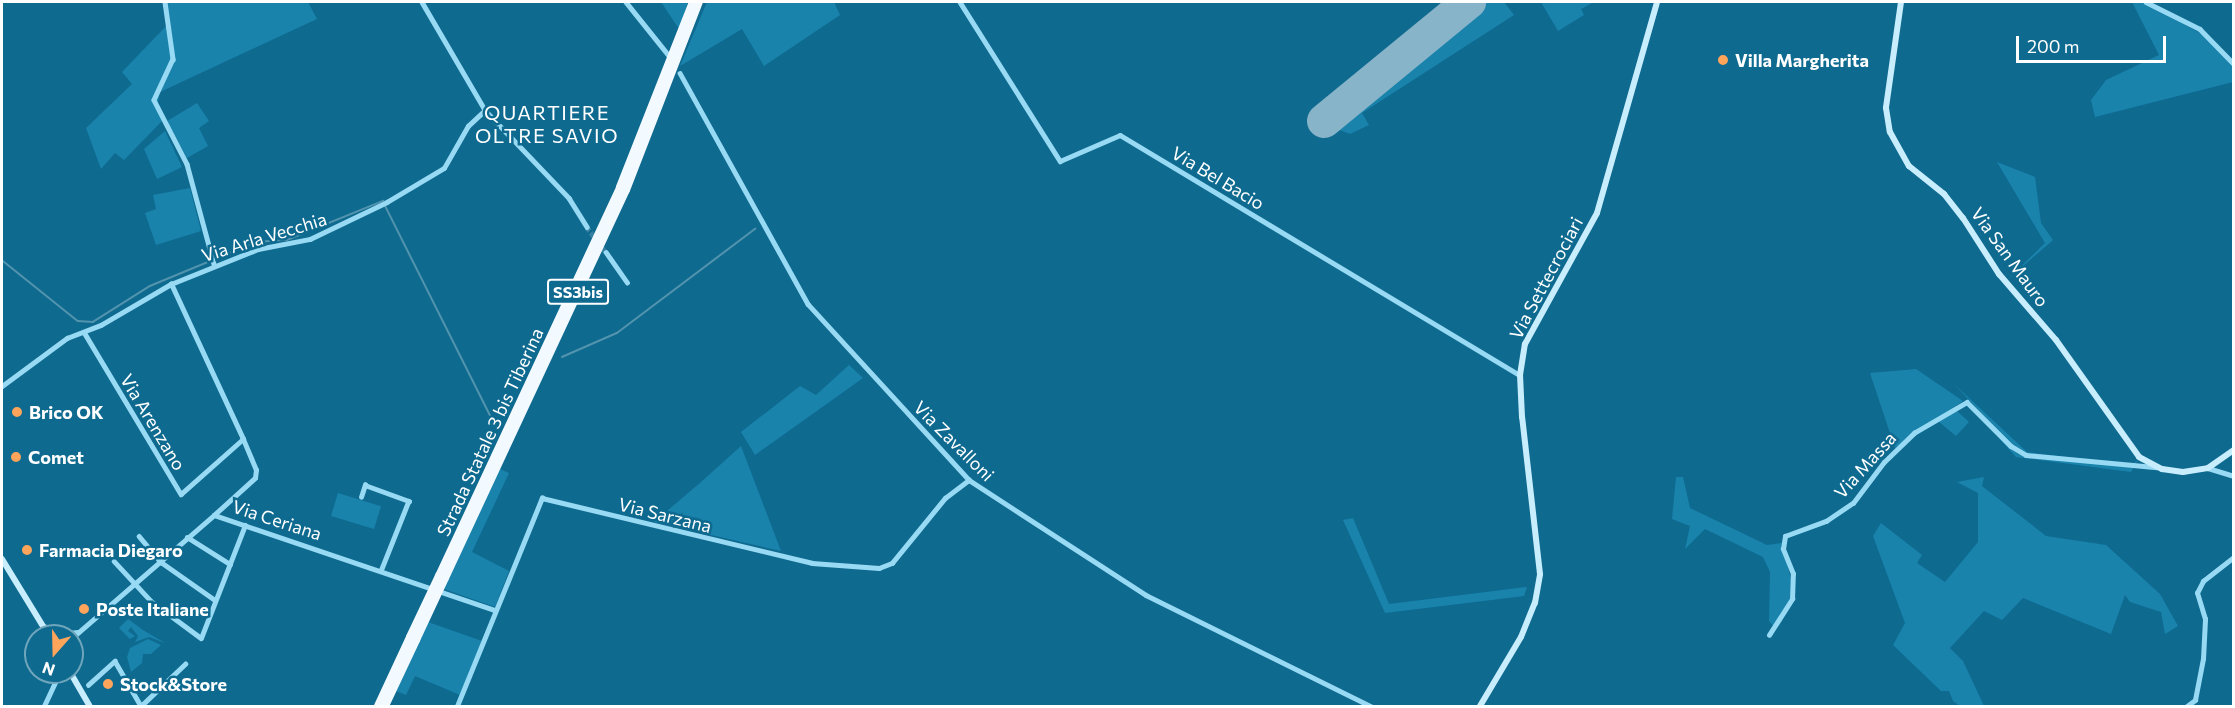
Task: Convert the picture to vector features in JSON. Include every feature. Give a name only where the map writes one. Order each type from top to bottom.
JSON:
[{"type":"highway","name":"Strada Statale 3 bis Tiberina","points":[[442,577],[620,187],[693,2]]},
{"type":"highway","name":"Strada Statale 3 bis Tiberina","points":[[385,706],[413,639],[626,189],[699,2]]},
{"type":"highway","name":"Strada Statale 3 bis Tiberina","points":[[378,706],[413,639]]},
{"type":"main road","name":"Via Settecrociari","points":[[1480,706],[1521,637],[1535,603],[1540,574],[1520,375],[1525,344],[1597,213],[1657,2]]},
{"type":"main road","name":"Via San Mauro","points":[[1900,2],[1886,108],[1899,151],[1963,218],[2011,289],[2056,340],[2121,438],[2157,467]]},
{"type":"main road","points":[[2157,467],[2183,472],[2208,468],[2234,450]]},
{"type":"main road","points":[[2,559],[42,624]]},
{"type":"main road","points":[[77,684],[90,706]]},
{"type":"street","points":[[165,2],[172,59],[154,100],[187,164],[214,264]]},
{"type":"street","points":[[423,2],[485,110],[575,204],[587,227]]},
{"type":"street","points":[[626,2],[670,57]]},
{"type":"street","name":"Via Bel Bacio","points":[[960,2],[1060,161],[1120,135],[1520,375]]},
{"type":"street","points":[[2146,2],[2200,29],[2234,63]]},
{"type":"street","name":"Via Zavalloni","points":[[680,73],[808,304],[969,480],[1146,595],[1371,706]]},
{"type":"street","name":"Via Arla Vecchia","points":[[2,386],[52,347],[214,264],[258,249],[310,239],[382,205],[444,168],[468,126],[485,110]]},
{"type":"street","points":[[606,252],[627,282]]},
{"type":"street","points":[[171,285],[256,470],[255,478],[214,515]]},
{"type":"street","name":"Via Arenzano","points":[[84,332],[181,494],[243,439]]},
{"type":"street","name":"Via Massa","points":[[1768,635],[1792,599],[1793,574],[1784,549],[1785,536],[1826,521],[1853,503],[1884,462],[1914,433],[1967,402],[2011,446],[2026,455],[2157,467]]},
{"type":"street","points":[[2208,468],[2234,476]]},
{"type":"street","name":"Via Sarzana","points":[[457,706],[542,498],[812,563],[879,568],[892,563],[945,498],[969,480]]},
{"type":"street","points":[[361,497],[366,485],[409,501],[382,569]]},
{"type":"street","name":"Via Ceriana","points":[[84,629],[214,515],[382,569],[495,610]]},
{"type":"street","points":[[114,561],[136,585],[201,638],[245,525]]},
{"type":"street","points":[[139,536],[162,561],[215,600]]},
{"type":"street","points":[[187,537],[230,564]]},
{"type":"street","points":[[2187,706],[2195,700],[2203,658],[2205,620],[2197,593],[2203,581],[2234,557]]},
{"type":"street","points":[[88,685],[115,661],[141,706],[185,664]]},
{"type":"street","points":[[44,706],[54,684]]},
{"type":"shaded area","points":[[163,2],[308,2],[317,19],[160,92],[157,107],[163,120],[124,160],[115,153],[101,169],[86,128],[132,84],[122,72],[167,25]]},
{"type":"shaded area","points":[[661,2],[688,2],[679,29]]},
{"type":"shaded area","points":[[707,2],[834,2],[840,15],[764,66],[742,29],[680,66]]},
{"type":"shaded area","points":[[1480,2],[1504,2],[1514,15],[1362,113],[1369,125],[1350,134],[1327,125]]},
{"type":"shaded area","points":[[1541,2],[1594,2],[1581,9],[1584,15],[1558,31]]},
{"type":"shaded area","points":[[2132,2],[2143,2],[2209,38],[2233,65],[2233,82],[2095,117],[2091,100],[2106,80],[2159,55]]},
{"type":"shaded area","points":[[197,103],[209,121],[199,128],[208,146],[187,158],[167,121]]},
{"type":"shaded area","points":[[165,131],[182,167],[157,179],[144,149]]},
{"type":"shaded area","points":[[1997,162],[2035,177],[2041,223],[2053,240],[2006,281],[2045,243]]},
{"type":"shaded area","points":[[190,188],[201,231],[156,245],[145,213],[156,209],[153,195]]},
{"type":"shaded area","points":[[849,365],[863,378],[755,455],[741,432],[800,386],[816,395]]},
{"type":"shaded area","points":[[1916,369],[1963,401],[1895,448],[1870,373]]},
{"type":"shaded area","points":[[1954,384],[2027,452],[2131,465],[2138,460],[2131,472],[2016,457],[1999,438],[2018,454],[2070,460],[2026,453],[2015,449]]},
{"type":"shaded area","points":[[1956,410],[1969,422],[1956,436],[1939,422],[1914,435]]},
{"type":"shaded area","points":[[741,446],[781,551],[654,522],[701,482]]},
{"type":"shaded area","points":[[500,469],[509,473],[472,552],[509,571],[495,607],[444,589]]},
{"type":"shaded area","points":[[1676,477],[1683,477],[1690,508],[1767,545],[1782,543],[1791,579],[1790,600],[1774,627],[1769,621],[1770,572],[1763,557],[1705,529],[1685,549],[1690,526],[1672,519]]},
{"type":"shaded area","points":[[1984,477],[1982,486],[2046,536],[2106,545],[2160,594],[2178,626],[2165,634],[2161,612],[2130,602],[2125,595],[2111,634],[2023,598],[2002,620],[1984,611],[1950,648],[1963,661],[1984,706],[1960,706],[1953,701],[1949,691],[1941,691],[1893,645],[1905,623],[1873,536],[1881,523],[1922,555],[1917,563],[1945,582],[1978,542],[1978,493],[1957,482]]},
{"type":"shaded area","points":[[338,493],[381,506],[374,529],[331,516]]},
{"type":"shaded area","points":[[1353,518],[1389,604],[1527,587],[1524,596],[1385,613],[1343,520]]},
{"type":"shaded area","points":[[128,619],[165,643],[149,637],[135,642],[138,636],[131,627],[128,631],[135,636],[130,639],[119,628]]},
{"type":"shaded area","points":[[428,622],[482,641],[460,695],[415,676],[406,695],[396,691]]},
{"type":"shaded area","points":[[148,639],[161,645],[151,654],[143,654],[142,663],[131,672],[127,657],[130,648]]},
{"type":"waterway","points":[[2,260],[78,321],[93,322],[150,286],[256,242],[287,240],[383,201]]},
{"type":"waterway","points":[[385,205],[493,421]]},
{"type":"waterway","points":[[562,357],[617,333],[755,229]]},
{"type":"runway","points":[[1324,121],[1469,2]]},
{"type":"tunnel","points":[[587,227],[606,252]]},
{"type":"place","name":"Villa Margherita","points":[[1723,60]]},
{"type":"place","name":"Brico OK","points":[[17,412]]},
{"type":"place","name":"Comet","points":[[16,457]]},
{"type":"place","name":"Farmacia Diegaro","points":[[27,550]]},
{"type":"place","name":"Poste Italiane","points":[[84,609]]},
{"type":"place","name":"Stock&Store","points":[[108,684]]},
{"type":"district","name":"QUARTIERE OLTRE SAVIO","points":[[547,124]]}]
